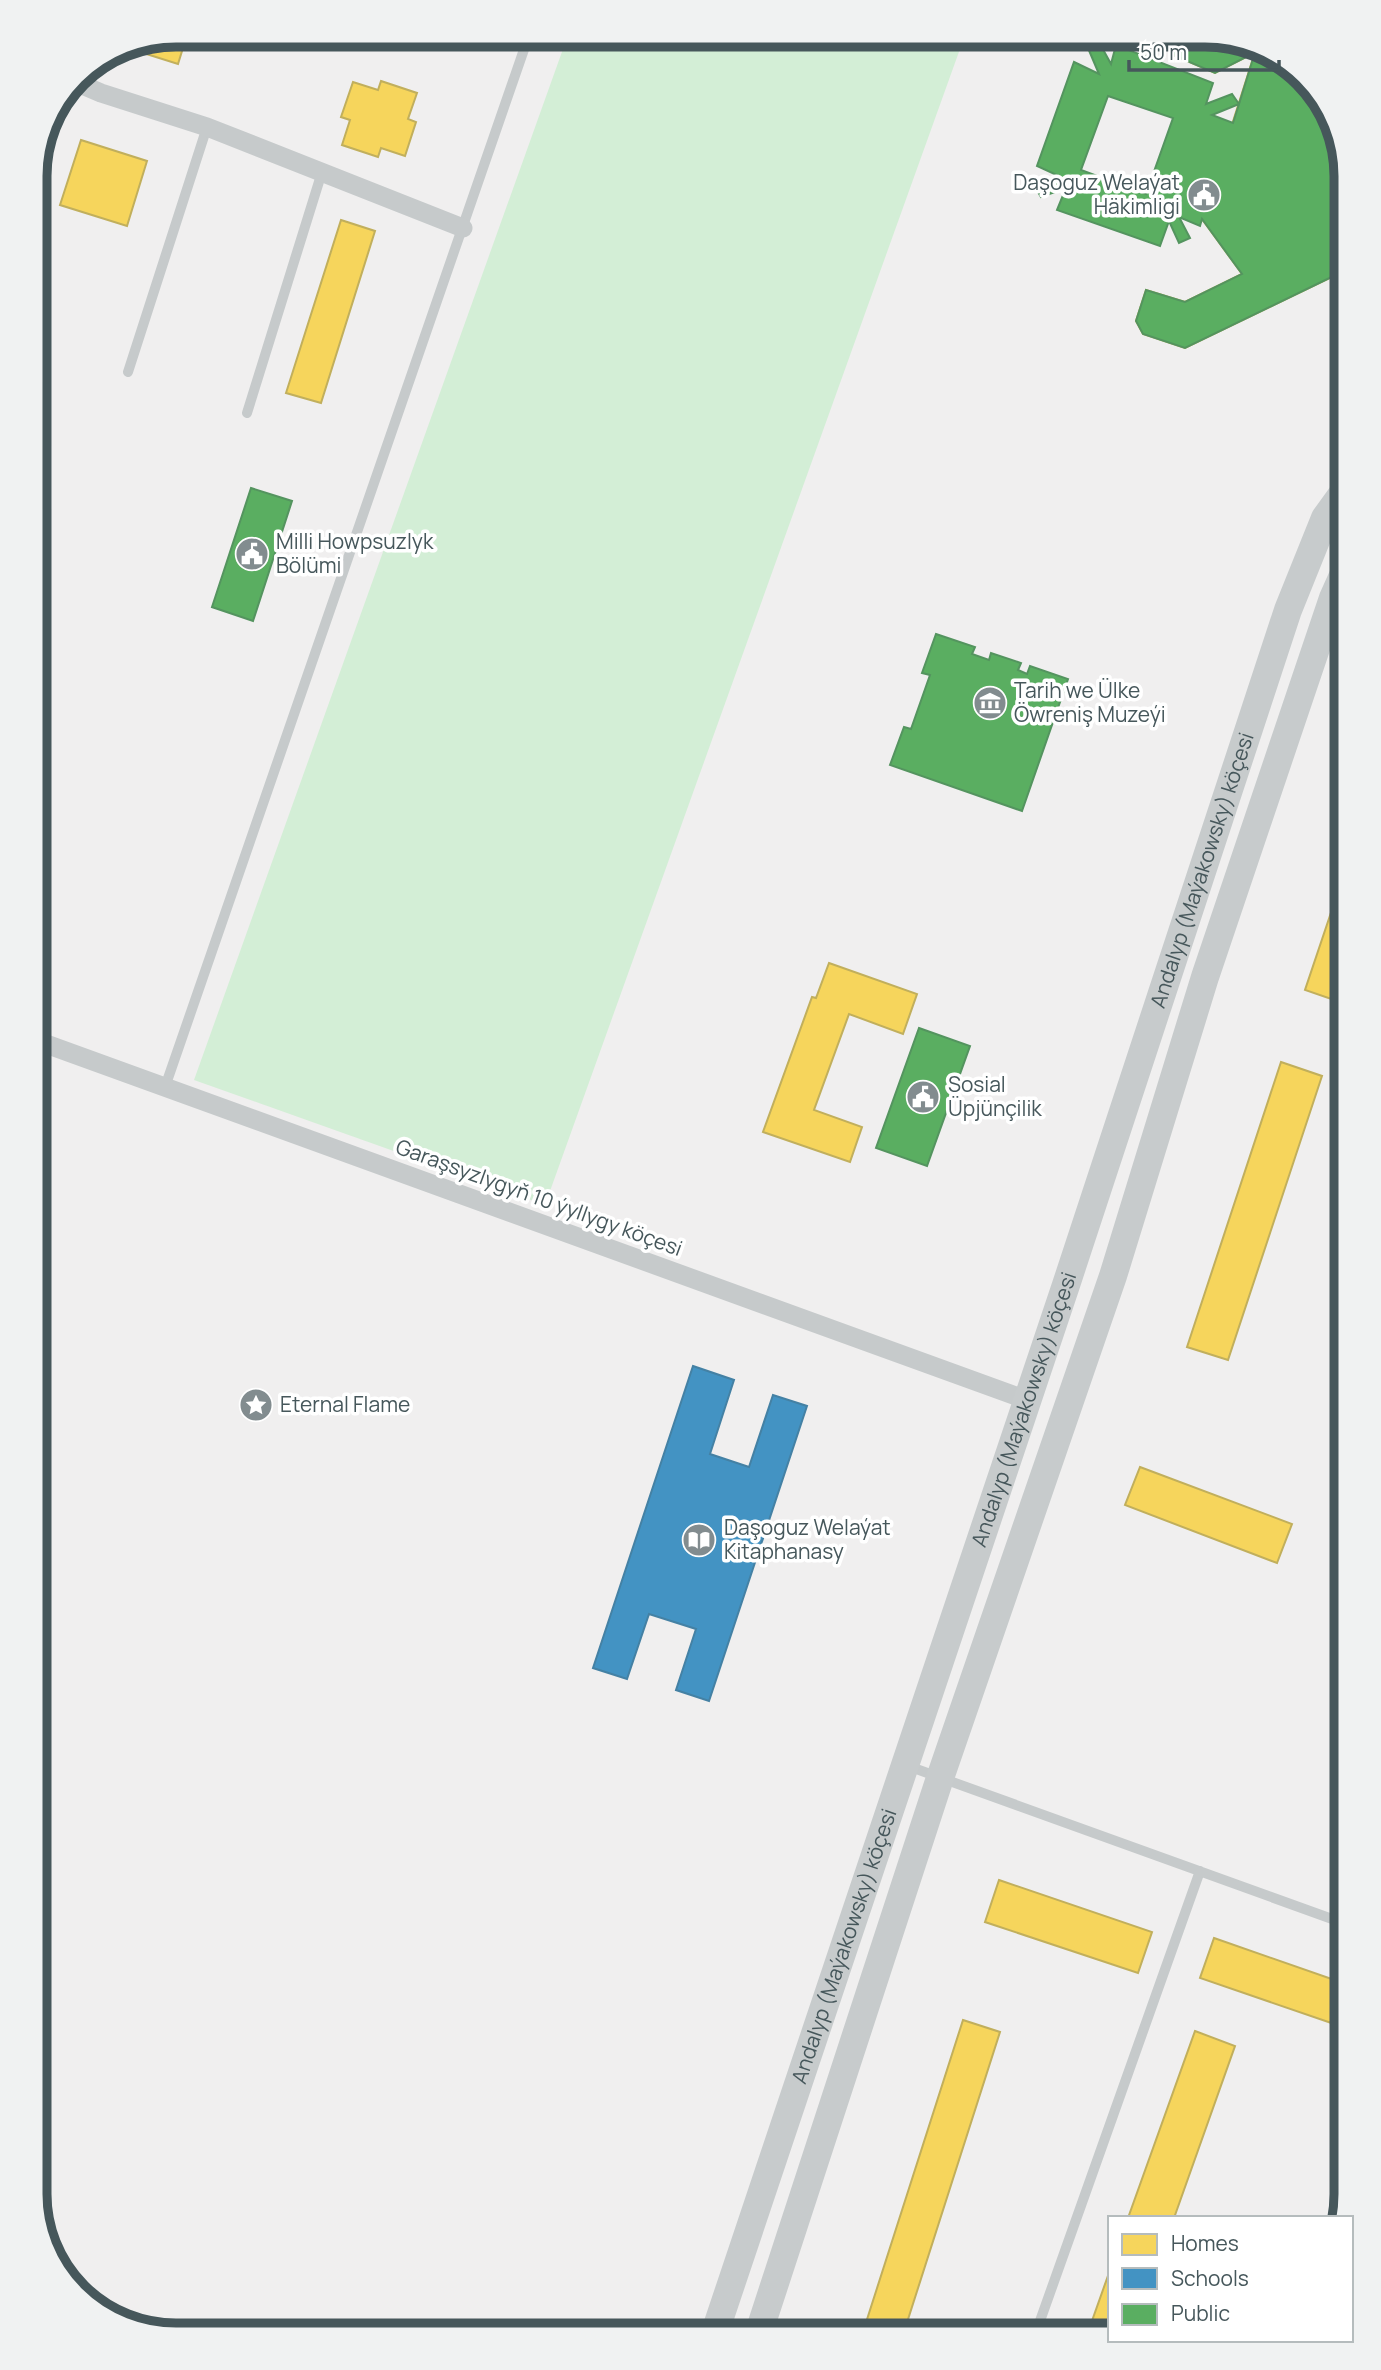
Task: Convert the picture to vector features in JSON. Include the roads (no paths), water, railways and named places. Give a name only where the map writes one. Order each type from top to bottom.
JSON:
[{"type":"main road","name":"Andalyp (Maýakowsky) köçesi","points":[[718,2323],[1288,610],[1325,518],[1334,506]]},
{"type":"main road","name":"Andalyp (Maýakowsky) köçesi","points":[[762,2323],[940,1778],[1112,1276],[1205,977],[1334,596]]},
{"type":"street","points":[[84,86],[207,127],[463,228]]},
{"type":"street","name":"Garaşsyzlygyň 10 ýyllygy köçesi","points":[[48,1045],[1027,1399]]},
{"type":"lane","points":[[165,1087],[526,47]]},
{"type":"lane","points":[[128,372],[207,127]]},
{"type":"lane","points":[[247,413],[323,172]]},
{"type":"lane","points":[[904,1765],[1334,1920]]},
{"type":"lane","points":[[1039,2323],[1200,1871]]},
{"type":"place","name":"Daşoguz Welaýat Häkimligi","points":[[1204,195]]},
{"type":"place","name":"Milli Howpsuzlyk Bölümi","points":[[252,554]]},
{"type":"place","name":"Tarih we Ülke Öwreniş Muzeýi","points":[[990,703]]},
{"type":"place","name":"Sosial Üpjünçilik","points":[[923,1097]]},
{"type":"place","name":"Eternal Flame","points":[[256,1405]]},
{"type":"place","name":"Daşoguz Welaýat Kitaphanasy","points":[[699,1540]]}]
